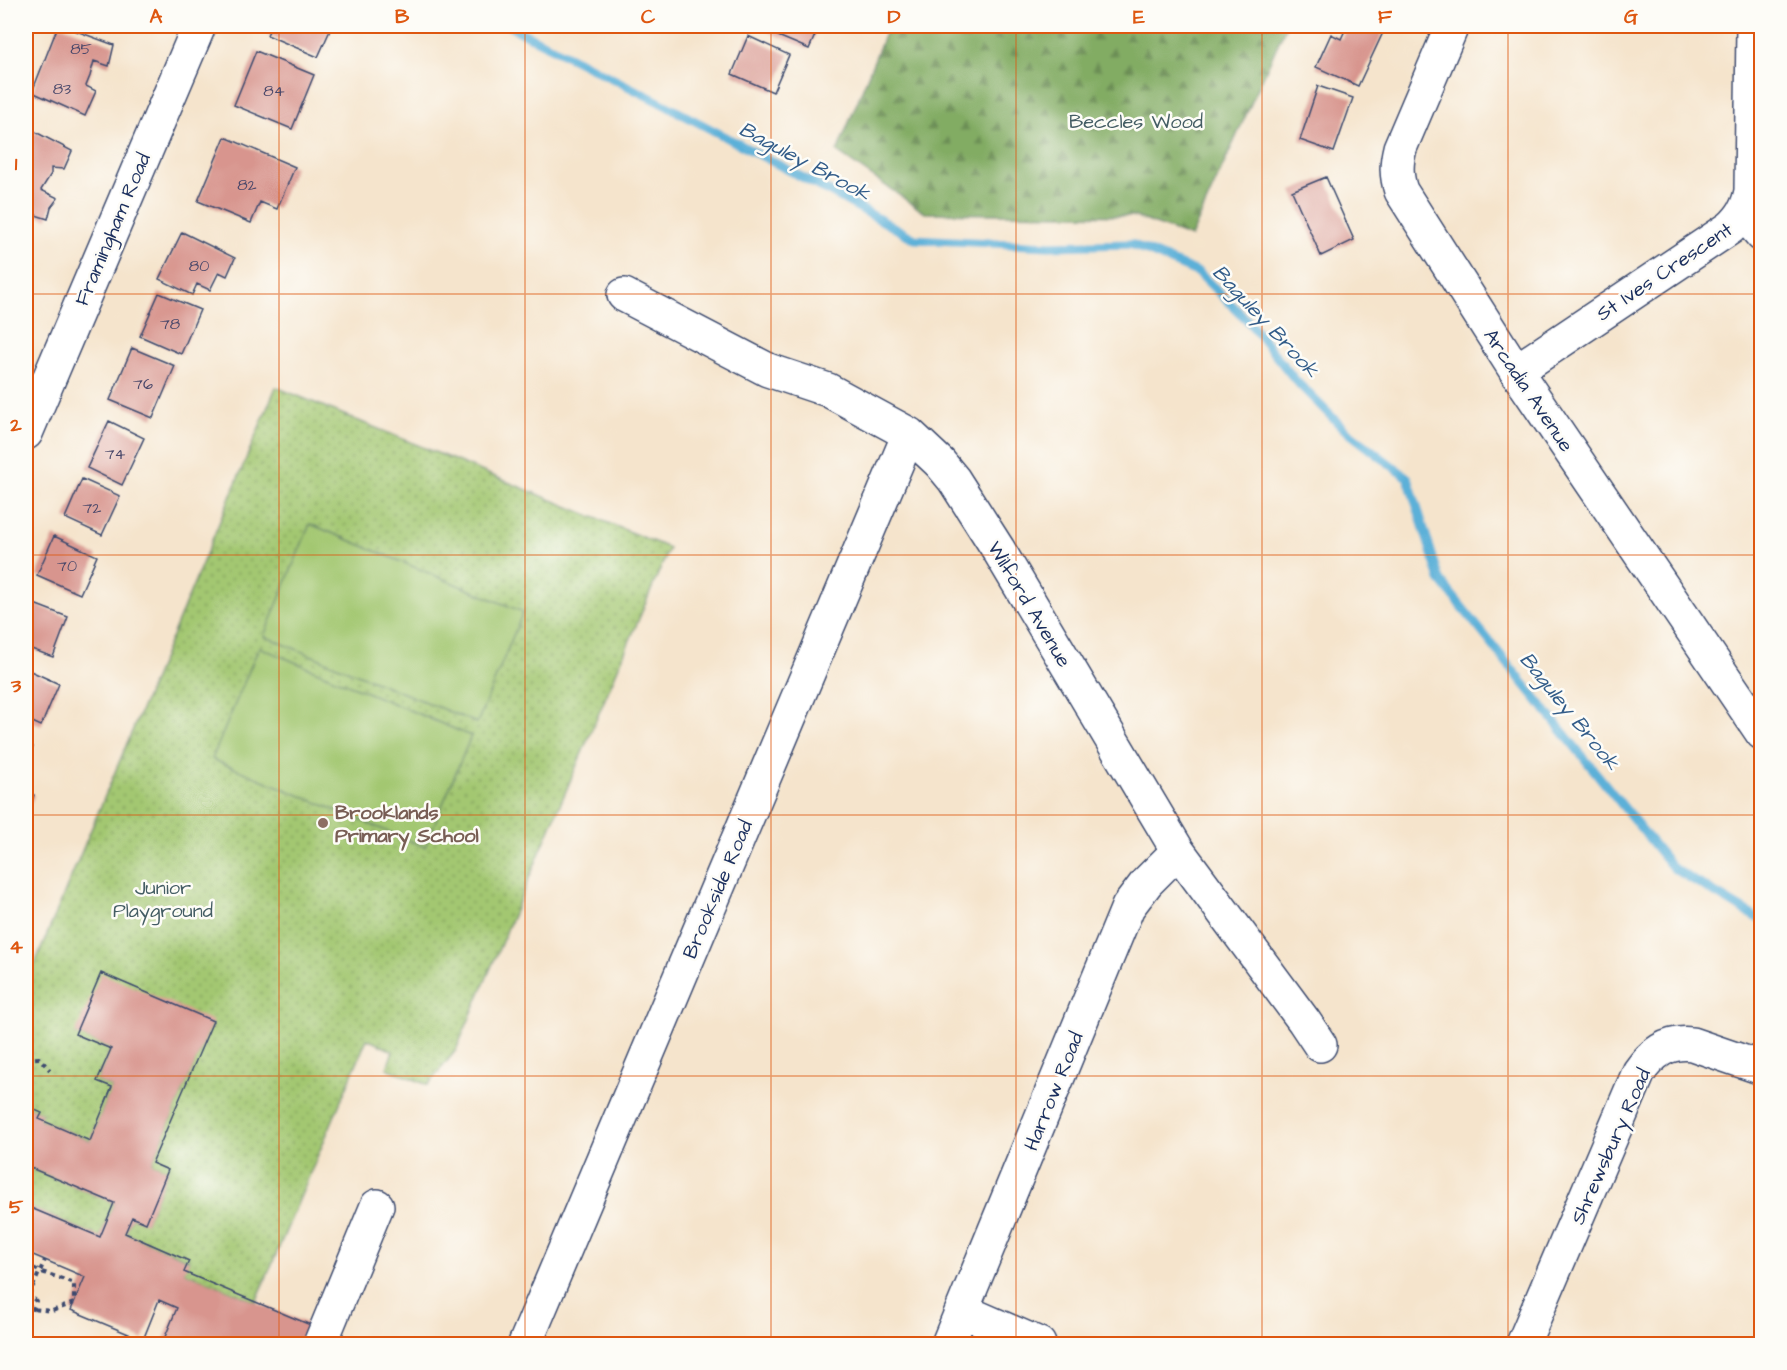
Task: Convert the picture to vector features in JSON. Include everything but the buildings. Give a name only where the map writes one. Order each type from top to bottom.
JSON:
[{"type":"street","name":"Framingham Road","points":[[26,433],[199,26]]},
{"type":"street","name":"Arcadia Avenue","points":[[1452,26],[1400,148],[1396,163],[1401,191],[1516,371],[1761,733]]},
{"type":"street","name":"St Ives Crescent","points":[[1516,371],[1730,228],[1752,224],[1749,203],[1753,26]]},
{"type":"street","name":"Wilford Avenue","points":[[624,295],[742,358],[786,377],[828,390],[909,434],[940,463],[970,504],[1178,851],[1320,1045]]},
{"type":"street","name":"Brookside Road","points":[[525,1344],[909,434]]},
{"type":"street","name":"Harrow Road","points":[[948,1344],[1128,907],[1147,882],[1178,851]]},
{"type":"street","name":"Shrewsbury Road","points":[[1523,1344],[1639,1072],[1646,1063],[1662,1048],[1682,1043],[1692,1044],[1761,1068]]},
{"type":"street","points":[[320,1344],[377,1206]]},
{"type":"street","points":[[963,1311],[1039,1344]]},
{"type":"path","points":[[26,1059],[39,1058],[50,1070]]},
{"type":"path","points":[[33,1309],[36,1300],[27,1295],[45,1260]]},
{"type":"path","points":[[26,1264],[74,1283],[74,1303],[52,1311],[33,1309],[26,1311]]},
{"type":"green space","name":"Beccles Wood","points":[[888,26],[1286,26],[1191,237],[1133,216],[925,213],[837,152]]},
{"type":"green space","name":"Brooklands Primary School","points":[[276,387],[669,548],[456,1050],[428,1085],[387,1068],[393,1051],[367,1039],[256,1302],[184,1272],[189,1260],[125,1233],[132,1217],[146,1222],[168,1170],[152,1163],[212,1022],[76,1034],[111,1049],[97,1081],[112,1087],[90,1141],[39,1119],[42,1113],[26,1106],[26,985]]},
{"type":"green space","points":[[310,524],[523,612],[477,723],[264,636]]},
{"type":"green space","points":[[259,647],[471,736],[425,847],[212,759]]},
{"type":"green space","points":[[26,1166],[114,1203],[100,1237],[26,1206]]},
{"type":"waterway","name":"Baguley Brook","points":[[509,26],[665,105],[915,239],[1049,246],[1131,244],[1199,273],[1248,321],[1297,382],[1344,429],[1408,478],[1440,580],[1673,868],[1762,921]]},
{"type":"place","name":"Brooklands Primary School","points":[[323,823]]},
{"type":"park label","name":"Junior Playground","points":[[163,898]]}]
